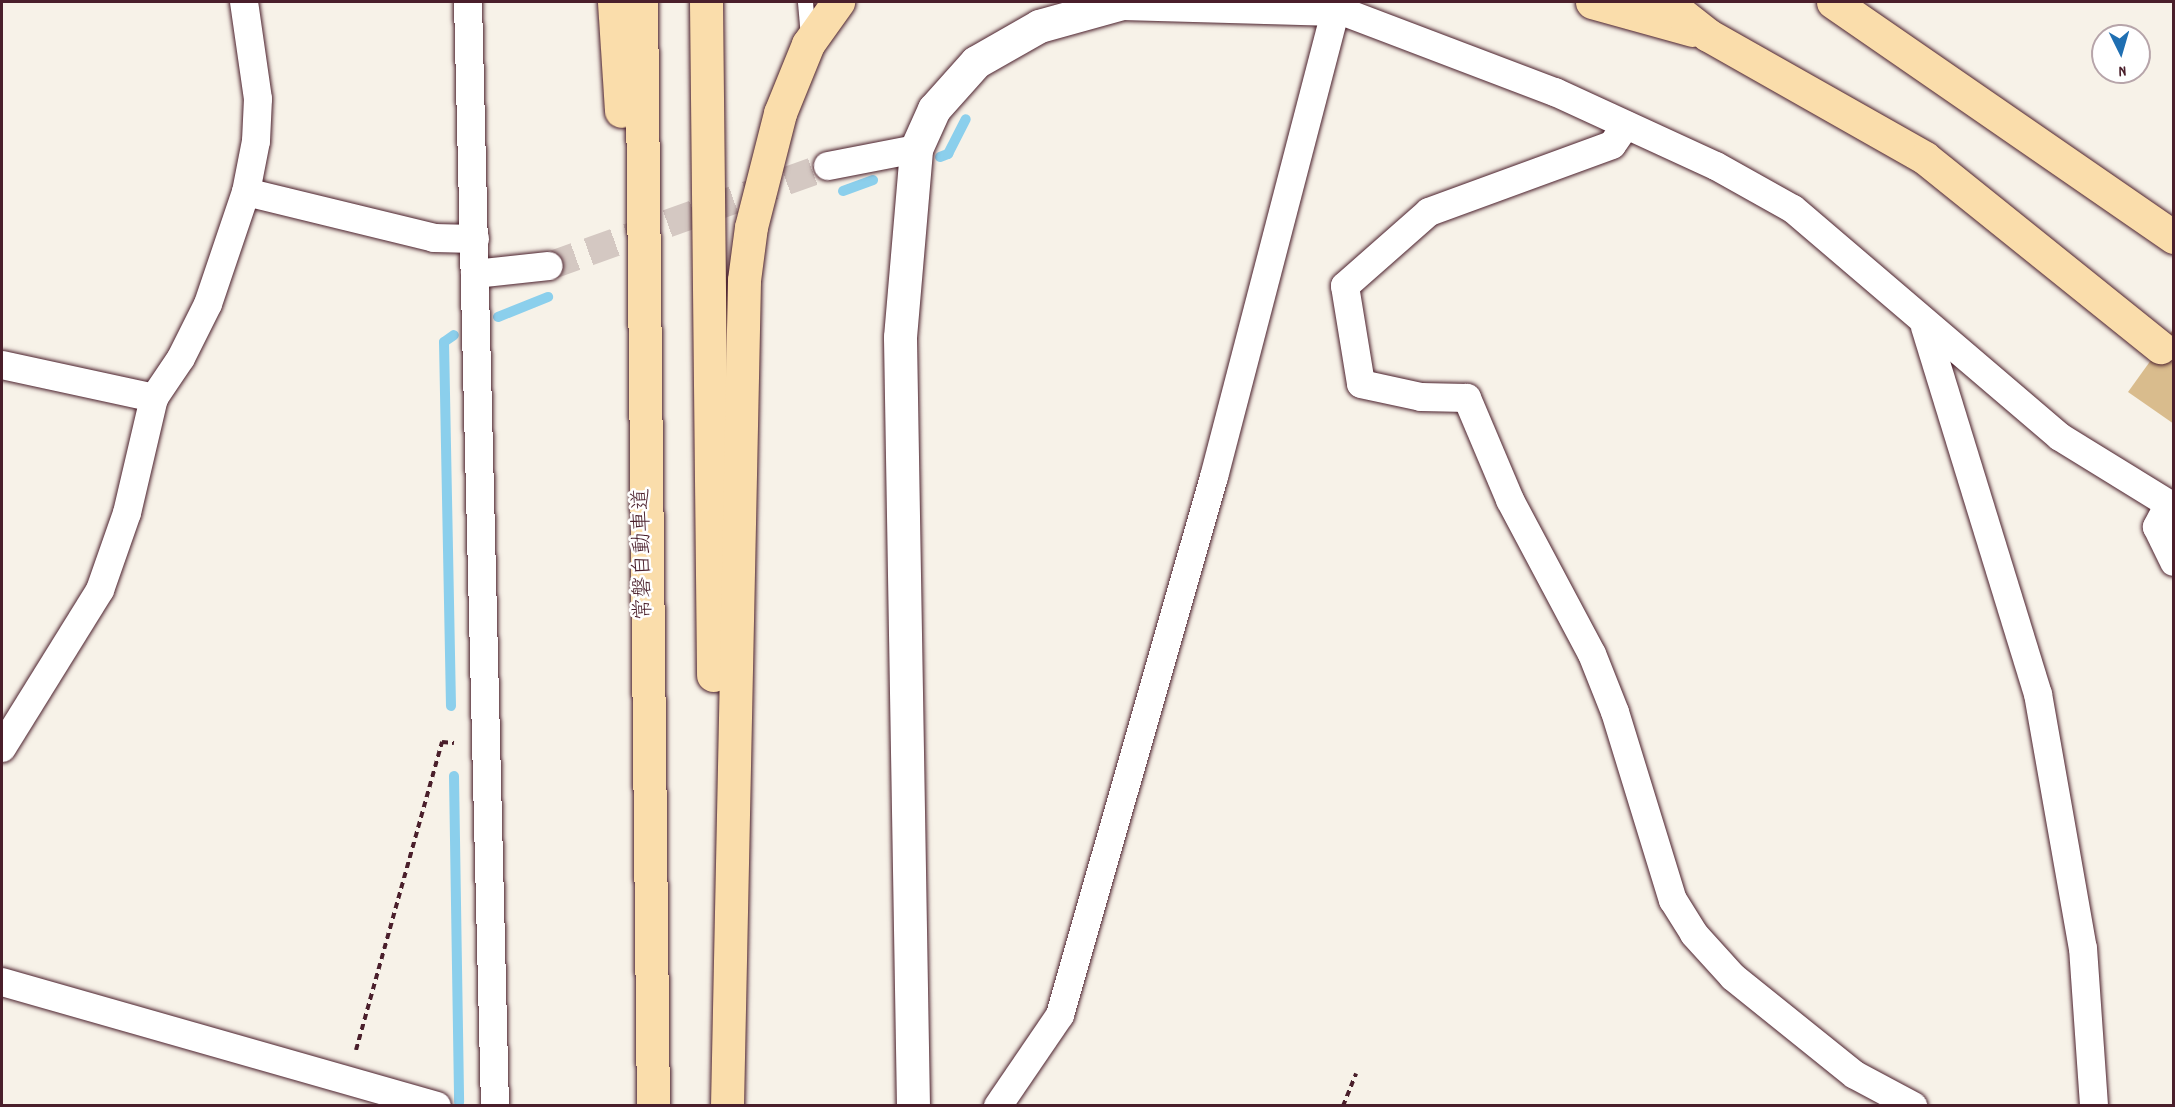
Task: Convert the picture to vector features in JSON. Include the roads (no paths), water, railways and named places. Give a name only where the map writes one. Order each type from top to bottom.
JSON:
[{"type":"highway","points":[[614,2],[643,460]]},
{"type":"highway","name":"常磐自動車道","points":[[640,2],[643,460],[653,1106]]},
{"type":"highway","points":[[706,2],[719,1106]]},
{"type":"highway","points":[[726,1106],[744,280],[764,164],[808,44],[838,2]]},
{"type":"highway","points":[[1592,2],[1708,34]]},
{"type":"highway","points":[[1666,2],[1708,34],[1925,158],[2160,347]]},
{"type":"highway","points":[[1833,2],[2174,237]]},
{"type":"street","points":[[2,748],[100,590],[127,513],[154,398],[208,304],[246,192],[258,99],[244,2]]},
{"type":"street","points":[[468,2],[495,1106]]},
{"type":"street","points":[[913,1106],[900,337],[916,149],[934,109],[976,62],[1039,26],[1122,3],[1337,5],[1555,92],[1716,166],[1793,209],[1925,327],[2060,437],[2171,505],[2157,527],[2174,562]]},
{"type":"street","points":[[998,1106],[1060,1015],[1214,477],[1337,5]]},
{"type":"street","points":[[1626,125],[1612,145],[1429,212],[1345,286],[1361,384],[1421,397],[1467,398],[1510,500],[1592,654],[1616,712],[1673,900],[1694,934],[1733,977],[1855,1075],[1913,1106]]},
{"type":"street","points":[[828,166],[916,149]]},
{"type":"street","points":[[246,192],[434,238],[475,239]]},
{"type":"street","points":[[475,274],[549,266]]},
{"type":"street","points":[[1925,327],[2038,694],[2083,948],[2094,1106]]},
{"type":"street","points":[[2,365],[154,398]]},
{"type":"street","points":[[2,982],[437,1106]]},
{"type":"lane","points":[[805,2],[808,44]]},
{"type":"waterway","points":[[940,157],[948,154],[966,119]]},
{"type":"waterway","points":[[843,191],[873,180]]},
{"type":"waterway","points":[[498,317],[548,297]]},
{"type":"waterway","points":[[451,706],[444,342],[454,335]]},
{"type":"waterway","points":[[454,776],[459,1102]]},
{"type":"tunnel","points":[[549,266],[828,166]]}]
